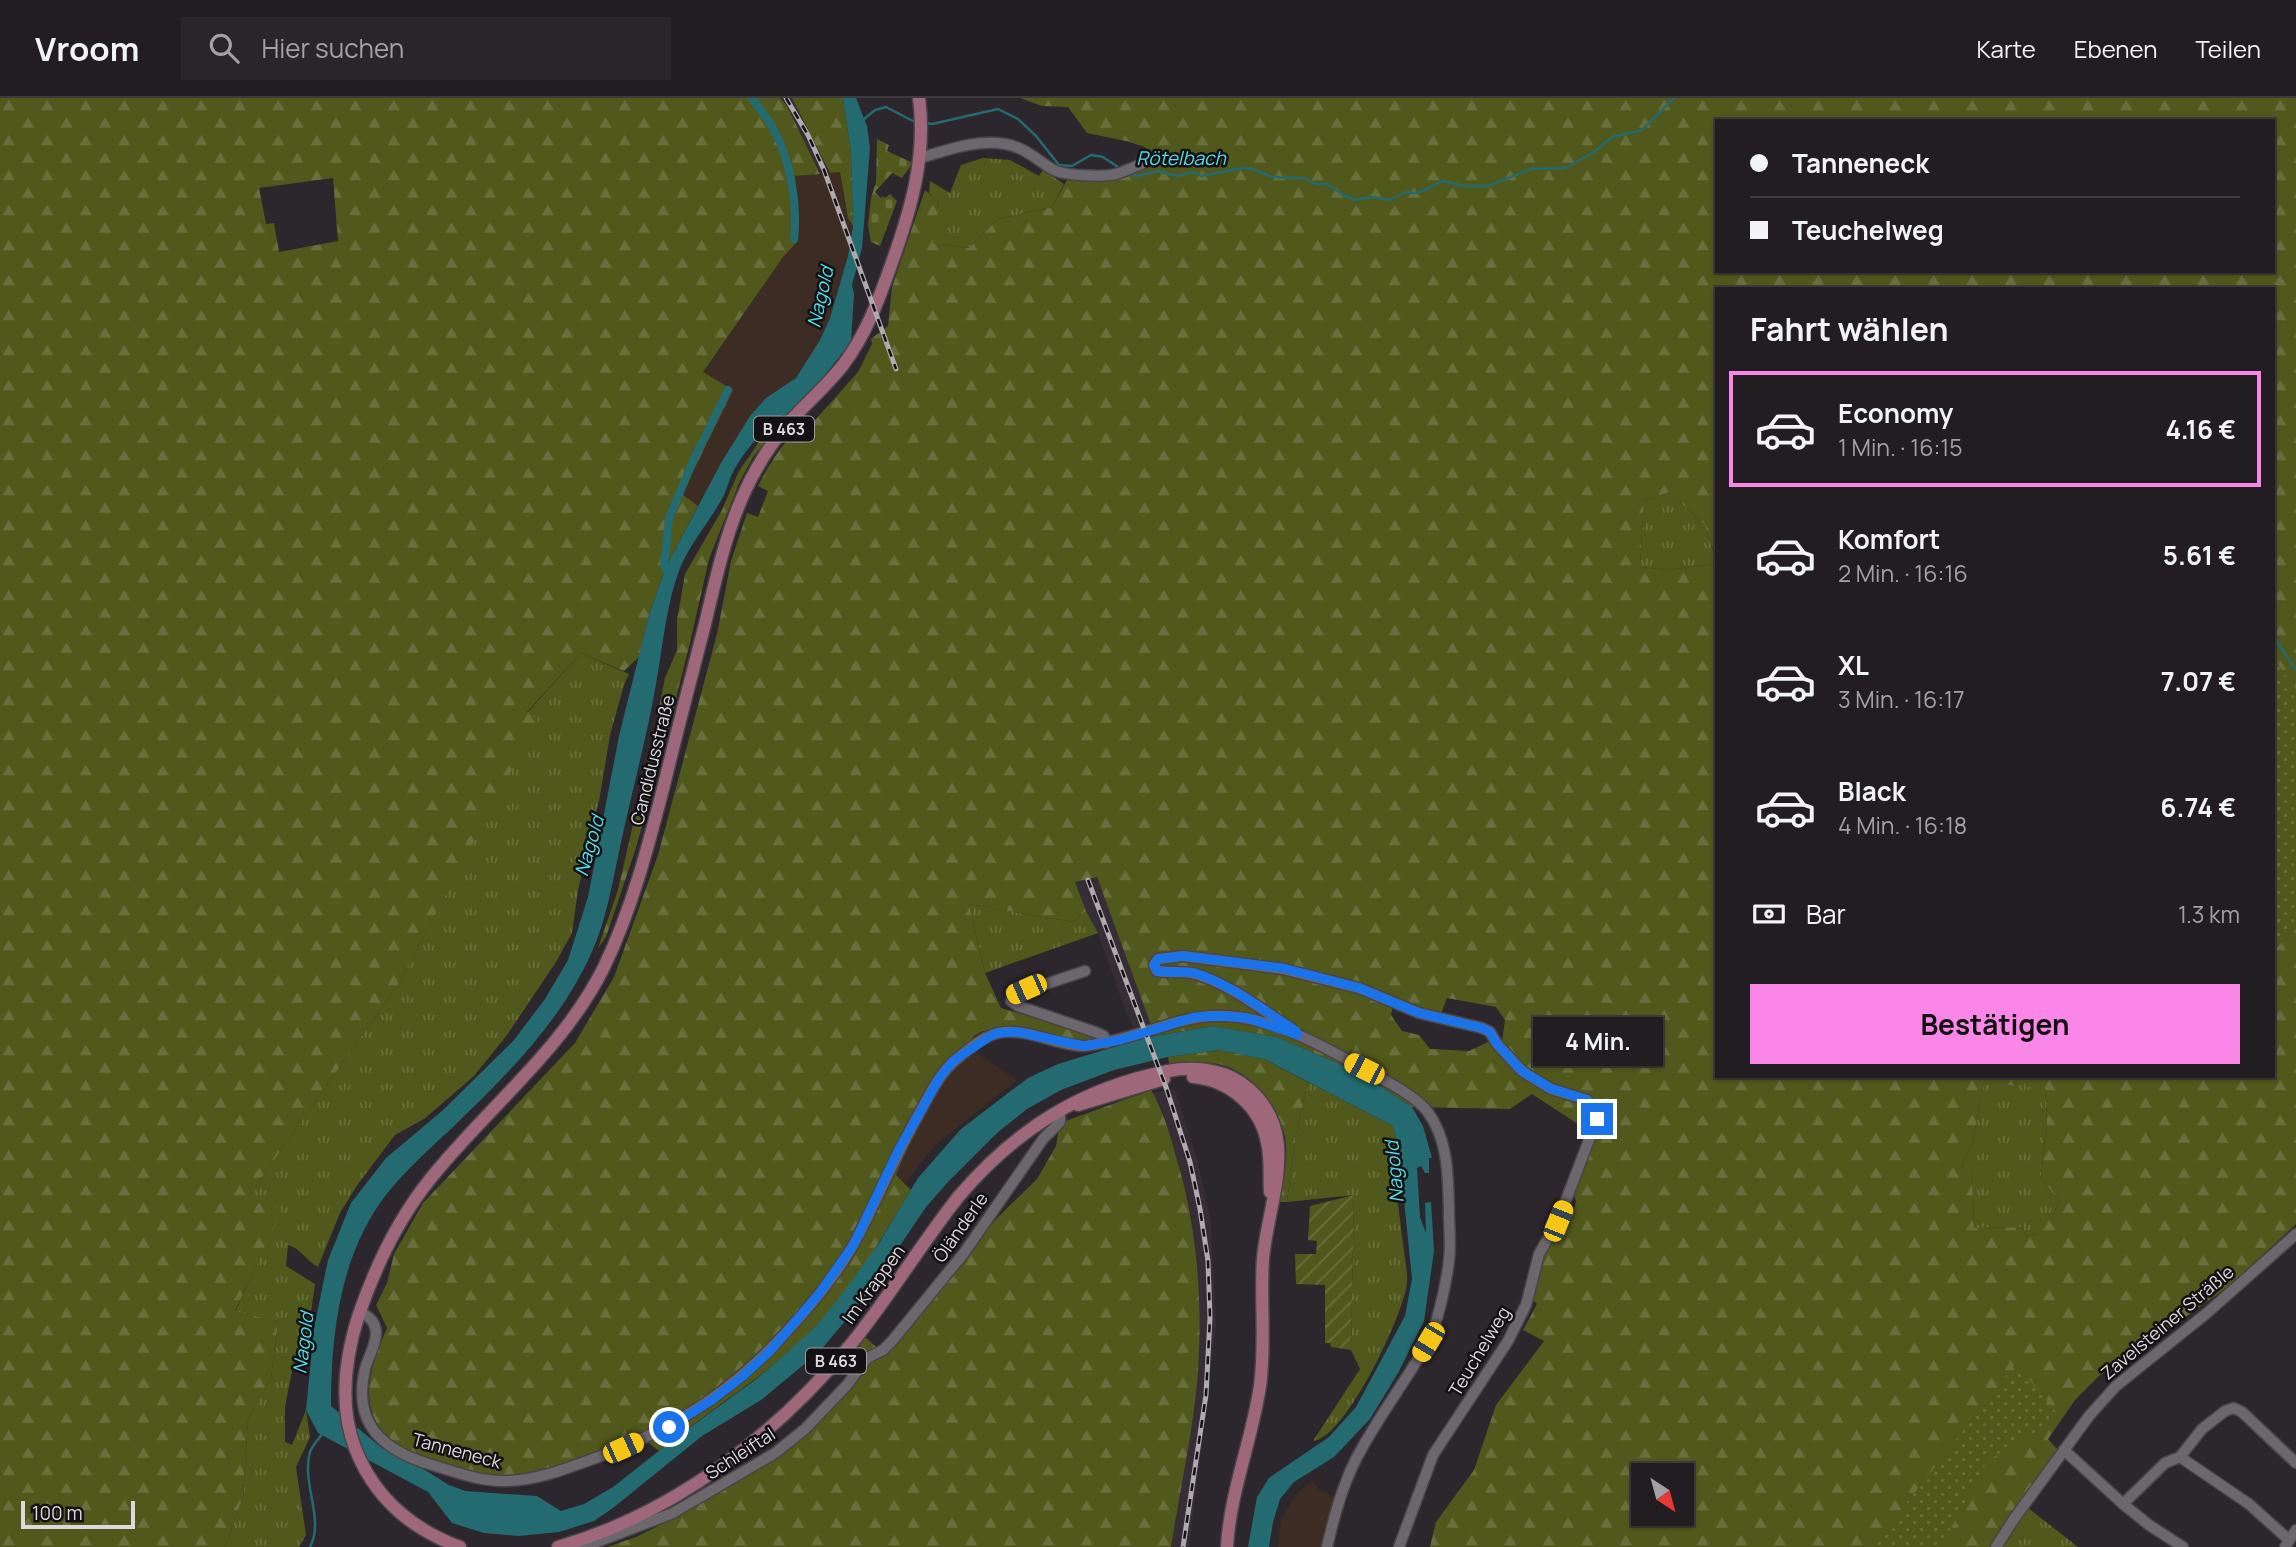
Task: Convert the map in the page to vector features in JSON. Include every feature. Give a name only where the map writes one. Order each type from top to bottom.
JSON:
[{"type":"main road","name":"Candidusstraße","points":[[460,1547],[439,1539],[404,1518],[379,1491],[359,1459],[352,1439],[345,1398],[349,1352],[360,1312],[390,1238],[409,1208],[450,1155],[561,1034],[603,970],[626,916],[645,855],[734,518],[746,490],[772,444],[831,379],[863,334],[904,230],[920,158],[919,98]]},
{"type":"main road","name":"Im Krappen","points":[[558,1547],[623,1523],[661,1504],[718,1468],[780,1419],[853,1341],[938,1222],[978,1174],[1016,1139],[1064,1109],[1168,1078],[1194,1077],[1216,1082],[1243,1098],[1261,1122],[1269,1156],[1271,1203],[1263,1262],[1260,1384],[1238,1479],[1227,1547]]},
{"type":"street","points":[[920,158],[972,144],[992,142],[1015,146],[1063,174],[1112,175],[1146,162]]},
{"type":"street","name":"Teuchelweg","points":[[1298,1035],[1296,1031],[1215,981],[1191,972],[1157,971],[1154,965],[1158,959],[1183,956],[1283,968],[1359,988],[1419,1013],[1482,1028],[1490,1032],[1497,1044],[1522,1071],[1550,1088],[1587,1100],[1595,1109],[1597,1119],[1558,1221],[1539,1254],[1526,1306],[1508,1341],[1433,1455],[1399,1547]]},
{"type":"street","points":[[1085,971],[1026,989],[1013,995],[1011,1001],[1018,1006],[1104,1035],[1106,1043],[1195,1017],[1247,1018],[1298,1035],[1364,1069],[1415,1100],[1426,1110],[1444,1146],[1449,1262],[1432,1334],[1349,1472],[1327,1547]]},
{"type":"street","name":"Tanneneck","points":[[360,1312],[367,1314],[376,1327],[376,1336],[364,1374],[362,1401],[365,1415],[379,1439],[402,1454],[472,1477],[506,1481],[550,1474],[623,1448],[669,1427],[712,1400],[743,1376],[770,1351],[819,1294],[854,1244],[898,1151],[940,1077],[953,1061],[997,1033],[1017,1032],[1084,1046],[1106,1043]]},
{"type":"street","name":"Öländerle","points":[[867,1358],[883,1350],[892,1341],[950,1272],[1043,1139],[1060,1122],[1064,1109]]},
{"type":"street","name":"Zavelsteiner Sträßle","points":[[1996,1547],[2089,1416],[2116,1386],[2207,1313],[2296,1234]]},
{"type":"street","points":[[853,1341],[867,1358]]},
{"type":"street","name":"Schleiftal","points":[[584,1547],[673,1513],[775,1453],[805,1429],[847,1385],[867,1358]]},
{"type":"street","points":[[2123,1504],[2165,1462],[2180,1457],[2202,1429],[2225,1411],[2234,1408],[2242,1412],[2296,1463]]},
{"type":"street","points":[[2064,1450],[2123,1504],[2183,1547]]},
{"type":"street","points":[[2180,1457],[2249,1503],[2287,1544],[2296,1530]]},
{"type":"shaded area","points":[[780,98],[792,98],[827,167],[818,170],[787,106]]},
{"type":"shaded area","points":[[840,172],[848,218],[853,226],[848,256],[830,318],[820,340],[796,378],[766,398],[750,416],[698,506],[681,494],[733,390],[702,372],[783,257],[797,242],[799,222],[795,176]]},
{"type":"shaded area","points":[[1097,877],[1151,1025],[1134,1028],[1098,933],[1075,882]]},
{"type":"shaded area","points":[[974,1051],[1017,1080],[940,1141],[906,1183],[896,1175],[905,1152],[903,1149],[941,1079],[956,1063]]},
{"type":"shaded area","points":[[1175,1089],[1197,1159],[1211,1221],[1216,1326],[1189,1547],[1171,1547],[1196,1392],[1198,1319],[1191,1216],[1162,1109],[1152,1093]]},
{"type":"shaded area","points":[[1313,1481],[1318,1489],[1335,1497],[1323,1547],[1278,1547],[1281,1518],[1298,1492]]},
{"type":"green space","points":[[0,98],[780,98],[787,106],[820,174],[795,176],[799,222],[797,242],[783,257],[703,372],[733,390],[682,494],[698,506],[666,567],[649,615],[639,657],[624,671],[581,653],[527,712],[538,720],[399,983],[250,1194],[282,1211],[235,1311],[278,1322],[271,1379],[248,1420],[243,1497],[225,1547],[0,1547]],"holes":[[[333,178],[338,241],[279,252],[274,223],[266,224],[259,188]]]},
{"type":"green space","points":[[792,98],[843,98],[851,152],[853,226],[848,218],[840,172],[830,173]]},
{"type":"green space","points":[[1020,98],[2296,98],[2296,1224],[2229,1286],[2100,1375],[2075,1400],[2048,1439],[2058,1450],[1993,1547],[1430,1547],[1436,1522],[1474,1470],[1496,1405],[1544,1341],[1523,1330],[1537,1304],[1532,1299],[1545,1252],[1556,1231],[1572,1215],[1576,1201],[1569,1183],[1587,1130],[1532,1094],[1510,1109],[1412,1107],[1360,1073],[1277,1037],[1213,1026],[1155,1036],[1097,877],[1075,882],[1086,911],[1073,922],[969,904],[985,973],[1001,1008],[1099,1037],[1083,1041],[1015,1029],[983,1031],[974,1036],[941,1079],[903,1149],[906,1151],[896,1175],[911,1190],[878,1243],[829,1312],[759,1376],[659,1451],[640,1436],[555,1468],[520,1475],[495,1476],[479,1473],[415,1454],[400,1447],[385,1435],[376,1421],[369,1392],[375,1360],[387,1328],[376,1305],[387,1283],[394,1254],[423,1203],[575,1043],[614,977],[658,855],[717,634],[731,561],[747,513],[758,517],[768,491],[758,486],[773,460],[803,422],[808,428],[858,372],[872,344],[871,339],[888,326],[892,287],[925,190],[939,202],[933,243],[969,248],[998,219],[1052,207],[1067,180],[1113,181],[1145,165],[1148,153],[1145,147],[1087,133],[1068,107],[1042,106]],"holes":[[[1447,998],[1496,1007],[1505,1020],[1502,1042],[1495,1046],[1488,1042],[1469,1051],[1430,1049],[1419,1035],[1402,1031],[1391,1015],[1393,1006],[1441,1014]]]},
{"type":"green space","points":[[877,139],[889,145],[887,151],[913,163],[902,178],[892,173],[875,192],[881,198],[890,194],[897,201],[880,246],[871,242],[868,225],[876,182]]},
{"type":"green space","points":[[983,158],[1010,160],[1039,176],[1043,170],[1064,184],[1052,207],[998,219],[969,248],[932,243],[939,202],[929,193],[930,181],[950,193],[961,165]]},
{"type":"green space","points":[[770,426],[774,431],[753,457],[740,481],[709,559],[690,643],[635,851],[606,937],[598,948],[618,890],[665,678],[677,650],[677,620],[685,574],[722,510],[739,471]]},
{"type":"green space","points":[[1669,492],[1705,525],[1715,564],[1667,570],[1640,567],[1644,501]]},
{"type":"green space","points":[[581,653],[629,674],[610,735],[600,796],[578,890],[572,933],[507,1035],[474,1076],[424,1119],[395,1135],[340,1213],[318,1267],[288,1245],[286,1266],[315,1284],[305,1354],[294,1361],[285,1407],[285,1442],[292,1445],[306,1410],[310,1437],[296,1467],[306,1535],[299,1547],[225,1547],[243,1497],[248,1420],[271,1379],[278,1322],[235,1312],[281,1211],[249,1195],[399,983],[537,720],[527,713]]},
{"type":"green space","points":[[2275,660],[2296,690],[2296,928],[2275,950]]},
{"type":"green space","points":[[969,904],[1073,922],[1086,911],[1098,933],[985,973]]},
{"type":"green space","points":[[1220,1050],[1264,1059],[1308,1082],[1296,1134],[1287,1202],[1280,1202],[1286,1162],[1285,1137],[1277,1113],[1262,1091],[1242,1074],[1218,1064],[1169,1063],[1168,1057]]},
{"type":"green space","points":[[2017,1078],[2028,1078],[2045,1087],[2047,1119],[2041,1178],[2059,1201],[2053,1215],[2037,1234],[2025,1236],[2023,1227],[1974,1228],[1972,1170],[1961,1167],[1972,1144],[1984,1082],[2015,1086]]},
{"type":"green space","points":[[1308,1082],[1393,1126],[1399,1150],[1393,1165],[1407,1279],[1396,1320],[1371,1373],[1341,1420],[1326,1435],[1313,1441],[1360,1369],[1351,1350],[1354,1195],[1287,1202],[1296,1134]]},
{"type":"green space","points":[[1151,1090],[1166,1124],[1184,1188],[1198,1276],[1196,1394],[1171,1547],[607,1547],[636,1537],[676,1517],[795,1436],[841,1391],[864,1336],[884,1354],[992,1223],[1037,1179],[1056,1146],[1060,1123]]},
{"type":"green space","points":[[1354,1195],[1351,1350],[1331,1347],[1330,1343],[1325,1343],[1325,1285],[1296,1284],[1295,1254],[1316,1254],[1317,1241],[1308,1240],[1310,1206]]},
{"type":"green space","points":[[2016,1363],[2060,1417],[1987,1461],[1941,1547],[1872,1547]]},
{"type":"green space","points":[[2027,1507],[2078,1547],[2000,1547]]},
{"type":"water","points":[[843,98],[856,98],[867,126],[870,148],[862,248],[852,285],[854,294],[851,342],[821,380],[787,416],[783,415],[775,421],[748,449],[732,474],[719,504],[680,568],[671,596],[656,684],[608,904],[596,942],[569,995],[534,1042],[515,1065],[403,1175],[385,1196],[365,1228],[354,1252],[340,1302],[333,1354],[331,1406],[382,1448],[449,1485],[465,1491],[537,1496],[561,1511],[584,1504],[613,1487],[755,1380],[816,1326],[879,1243],[918,1178],[961,1129],[1028,1078],[1058,1064],[1144,1038],[1213,1026],[1277,1037],[1360,1073],[1412,1107],[1423,1126],[1432,1158],[1429,1158],[1429,1173],[1425,1173],[1421,1166],[1417,1168],[1420,1217],[1426,1233],[1425,1203],[1431,1202],[1434,1251],[1424,1321],[1398,1373],[1370,1419],[1334,1457],[1294,1482],[1280,1499],[1269,1547],[1248,1547],[1257,1497],[1269,1478],[1329,1437],[1356,1407],[1405,1316],[1412,1279],[1399,1150],[1393,1126],[1264,1059],[1219,1050],[1168,1057],[1114,1070],[1061,1090],[1027,1109],[997,1133],[926,1207],[866,1296],[820,1351],[761,1400],[702,1436],[594,1521],[559,1532],[518,1536],[484,1533],[452,1523],[428,1492],[318,1433],[306,1410],[314,1328],[328,1260],[351,1203],[386,1158],[442,1111],[514,1040],[545,999],[568,960],[588,897],[619,736],[649,615],[666,567],[721,463],[750,416],[766,398],[796,378],[820,340],[830,318],[848,256],[853,226],[851,152]]},
{"type":"waterway","points":[[752,98],[774,130],[784,155],[794,198],[794,239]]},
{"type":"waterway","name":"Rötelbach","points":[[1126,174],[1136,176],[1158,171],[1177,176],[1193,172],[1201,176],[1242,168],[1253,169],[1272,177],[1305,178],[1316,184],[1327,184],[1355,200],[1372,197],[1390,200],[1406,192],[1421,192],[1443,181],[1464,186],[1488,186],[1531,169],[1565,168],[1594,152],[1612,137],[1642,130],[1674,98]]},
{"type":"waterway","name":"Rötelbach","points":[[863,120],[875,110],[886,107],[915,122]]},
{"type":"waterway","name":"Rötelbach","points":[[925,123],[932,124],[998,109],[1018,119],[1036,136],[1059,165],[1072,166],[1091,155],[1103,157],[1121,169]]},
{"type":"waterway","points":[[671,575],[664,567],[669,518],[728,390]]},
{"type":"waterway","points":[[2275,639],[2296,670]]},
{"type":"waterway","points":[[310,1547],[315,1525],[308,1464],[311,1450],[322,1434]]},
{"type":"railway","points":[[786,98],[808,135],[824,170],[896,369]]},
{"type":"railway","points":[[1088,880],[1167,1090],[1190,1162],[1208,1261],[1210,1318],[1206,1395],[1183,1547]]},
{"type":"route","points":[[669,1427],[712,1400],[743,1376],[770,1351],[819,1294],[854,1244],[898,1151],[940,1077],[953,1061],[989,1037],[997,1033],[1017,1032],[1084,1046],[1120,1040],[1195,1017],[1220,1016],[1247,1018],[1298,1035],[1296,1031],[1215,981],[1191,972],[1157,971],[1154,965],[1158,959],[1183,956],[1283,968],[1359,988],[1419,1013],[1482,1028],[1490,1032],[1497,1044],[1522,1071],[1550,1088],[1587,1100],[1595,1109],[1597,1119]]},
{"type":"water label","name":"Nagold","points":[[820,297]]},
{"type":"water label","name":"Nagold","points":[[589,846]]},
{"type":"water label","name":"Nagold","points":[[1394,1172]]},
{"type":"water label","name":"Nagold","points":[[303,1343]]}]
